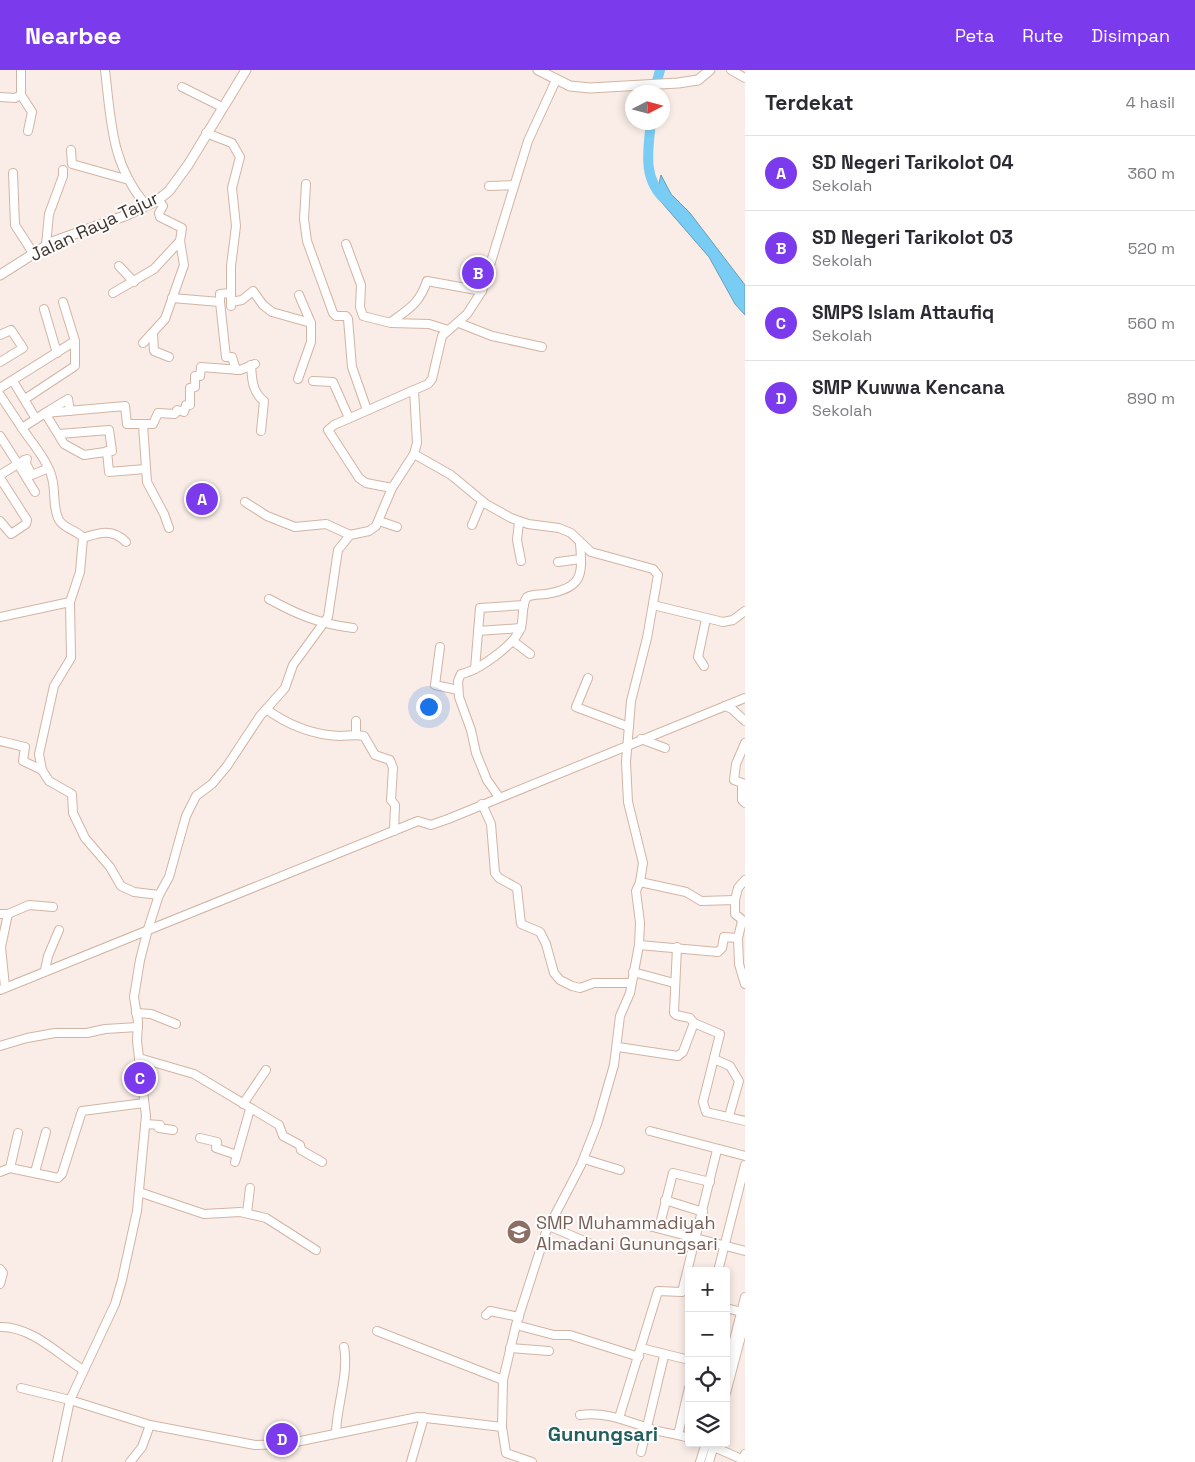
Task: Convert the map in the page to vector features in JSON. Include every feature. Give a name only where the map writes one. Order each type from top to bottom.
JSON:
[{"type":"main road","name":"Jalan Raya Tajur","points":[[0,275],[46,245],[158,200],[179,179],[246,70]]},
{"type":"main road","points":[[538,70],[570,86],[590,88],[639,87],[678,83],[698,80],[710,70]]},
{"type":"street","points":[[21,70],[21,95],[32,112],[28,131]]},
{"type":"street","points":[[105,70],[109,118],[122,166],[146,205]]},
{"type":"street","points":[[731,70],[745,78]]},
{"type":"street","points":[[392,488],[366,483],[359,478],[328,430],[349,418],[428,384],[432,379],[442,336],[458,323],[482,291],[534,126],[556,80]]},
{"type":"street","points":[[182,87],[222,107]]},
{"type":"street","points":[[0,97],[15,98],[21,95]]},
{"type":"street","points":[[206,133],[232,143],[240,157],[232,188],[236,237],[230,294],[231,304],[242,300],[253,291],[263,305],[272,312],[311,323]]},
{"type":"street","points":[[71,150],[72,164],[129,180]]},
{"type":"street","points":[[46,245],[49,214],[63,176],[63,170]]},
{"type":"street","points":[[13,173],[15,225],[34,253]]},
{"type":"street","points":[[306,184],[304,227],[308,246],[333,313],[336,316],[348,317],[361,314],[391,323],[429,324],[448,330]]},
{"type":"street","points":[[489,186],[514,185]]},
{"type":"street","points":[[143,343],[165,319],[185,261],[180,241],[182,227],[160,217],[159,213],[163,206],[158,200]]},
{"type":"street","points":[[113,293],[154,269],[160,260],[180,241]]},
{"type":"street","points":[[346,244],[360,285],[361,314]]},
{"type":"street","points":[[119,266],[134,282]]},
{"type":"street","points":[[391,323],[423,295],[426,281],[482,291]]},
{"type":"street","points":[[230,294],[220,294],[220,302],[226,357],[232,357],[236,370]]},
{"type":"street","points":[[298,379],[311,342],[311,323],[299,295]]},
{"type":"street","points":[[172,298],[220,302]]},
{"type":"street","points":[[25,399],[73,369],[75,341],[63,302]]},
{"type":"street","points":[[44,309],[57,353]]},
{"type":"street","points":[[348,317],[352,367],[367,410]]},
{"type":"street","points":[[458,323],[492,336],[542,346]]},
{"type":"street","points":[[0,335],[11,330],[23,348],[0,362]]},
{"type":"street","points":[[153,334],[154,352],[169,357]]},
{"type":"street","points":[[0,388],[75,341]]},
{"type":"street","points":[[45,413],[125,406],[127,424],[152,424],[156,414],[161,412],[175,414],[177,410],[184,412],[186,405],[190,405],[190,388],[195,387],[195,376],[200,376],[201,367],[236,370],[253,365],[256,395],[264,401],[261,431]]},
{"type":"street","points":[[13,381],[36,419]]},
{"type":"street","points":[[313,381],[333,382],[349,418]]},
{"type":"street","points":[[57,1462],[70,1400],[114,1304],[122,1280],[139,1192],[145,1124],[134,996],[148,929],[159,895],[169,877],[192,801],[227,766],[266,709],[285,688],[293,664],[328,617],[332,601],[337,554],[341,545],[350,535],[369,531],[379,521],[392,488],[414,454],[417,443],[414,390]]},
{"type":"street","points":[[0,394],[52,477],[55,510],[59,521],[63,526],[81,535],[82,538],[80,572],[70,602],[71,658],[59,674],[53,691],[39,748],[42,770],[49,781],[72,794],[76,819],[85,838],[110,866],[121,886],[134,892],[159,895]]},
{"type":"street","points":[[22,428],[68,399],[70,411]]},
{"type":"street","points":[[45,413],[64,444],[84,455],[112,451],[109,430],[59,434]]},
{"type":"street","points":[[142,425],[145,469],[150,488],[169,528]]},
{"type":"street","points":[[0,436],[23,461],[32,475],[44,470]]},
{"type":"street","points":[[107,451],[109,472],[145,469]]},
{"type":"street","points":[[414,454],[452,476],[482,501],[519,522],[559,528],[571,534],[591,552],[655,571],[658,575],[647,638],[631,701],[627,744],[627,787],[631,818],[643,863],[636,897],[640,922],[639,945],[630,983],[630,993],[620,1016],[618,1047],[598,1124],[584,1159],[549,1226],[537,1255],[517,1321],[503,1380],[502,1427],[506,1453],[532,1462]]},
{"type":"street","points":[[0,521],[11,534],[26,524],[27,520],[0,476],[23,461]]},
{"type":"street","points":[[23,461],[35,492]]},
{"type":"street","points":[[472,525],[482,501]]},
{"type":"street","points":[[245,502],[267,516],[295,527],[326,524],[350,535]]},
{"type":"street","points":[[379,521],[397,528]]},
{"type":"street","points":[[519,522],[517,540],[521,561]]},
{"type":"street","points":[[82,538],[96,533],[111,532],[126,542]]},
{"type":"street","points":[[500,797],[484,773],[458,690],[460,675],[475,670],[513,641],[521,628],[524,605],[528,595],[545,594],[571,586],[580,578],[580,544]]},
{"type":"street","points":[[558,562],[581,559]]},
{"type":"street","points":[[269,599],[294,613],[324,624],[353,628]]},
{"type":"street","points":[[0,617],[70,602]]},
{"type":"street","points":[[475,670],[479,610],[482,607],[524,605]]},
{"type":"street","points":[[653,605],[706,619],[727,622],[745,611]]},
{"type":"street","points":[[704,666],[698,657],[706,619]]},
{"type":"street","points":[[478,631],[521,628]]},
{"type":"street","points":[[513,641],[530,654]]},
{"type":"street","points":[[440,647],[435,686],[458,690]]},
{"type":"street","points":[[588,678],[576,707],[629,727]]},
{"type":"street","points":[[53,907],[29,905],[4,914],[1,944],[2,988],[418,821],[431,825],[627,744],[745,698]]},
{"type":"street","points":[[725,706],[732,709],[745,721]]},
{"type":"street","points":[[266,709],[289,724],[307,730],[342,736],[364,736],[375,755],[391,763],[393,768],[391,800],[396,805],[394,831]]},
{"type":"street","points":[[356,720],[356,735]]},
{"type":"street","points":[[641,739],[665,748]]},
{"type":"street","points":[[0,741],[25,747],[23,761],[42,770]]},
{"type":"street","points":[[745,743],[736,764],[734,780],[742,783],[742,800],[745,804]]},
{"type":"street","points":[[482,804],[492,824],[495,873],[499,878],[517,888],[522,924],[540,932],[546,944],[554,973],[560,980],[576,988],[594,983],[630,983]]},
{"type":"street","points":[[745,880],[738,888],[734,900],[735,914],[744,922],[738,938],[738,964],[745,984]]},
{"type":"street","points":[[640,882],[686,892],[702,901],[734,900]]},
{"type":"street","points":[[45,970],[48,956],[59,930]]},
{"type":"street","points":[[639,945],[718,952],[722,948],[724,937],[738,938]]},
{"type":"street","points":[[677,947],[674,1013],[690,1018],[694,1023],[720,1034],[703,1106],[706,1112],[745,1121]]},
{"type":"street","points":[[633,972],[674,983]]},
{"type":"street","points":[[136,1014],[151,1014],[176,1024]]},
{"type":"street","points":[[618,1047],[678,1056],[684,1052],[694,1023]]},
{"type":"street","points":[[0,1046],[26,1038],[55,1033],[87,1033],[105,1029],[138,1027]]},
{"type":"street","points":[[139,1058],[194,1074],[279,1125],[283,1136],[322,1162]]},
{"type":"street","points":[[714,1059],[730,1066],[739,1081],[729,1116]]},
{"type":"street","points":[[243,1104],[266,1070]]},
{"type":"street","points":[[0,1172],[10,1168],[35,1172],[55,1178],[62,1174],[82,1110],[144,1103]]},
{"type":"street","points":[[200,1138],[217,1142],[216,1148],[236,1158],[250,1109]]},
{"type":"street","points":[[145,1124],[160,1125],[159,1128],[172,1130]]},
{"type":"street","points":[[650,1131],[745,1156]]},
{"type":"street","points":[[10,1168],[18,1132]]},
{"type":"street","points":[[35,1172],[46,1132]]},
{"type":"street","points":[[619,1418],[658,1291],[682,1292],[717,1150]]},
{"type":"street","points":[[584,1159],[620,1170]]},
{"type":"street","points":[[719,1267],[745,1165]]},
{"type":"street","points":[[659,1228],[673,1173],[710,1182]]},
{"type":"street","points":[[247,1213],[250,1188]]},
{"type":"street","points":[[139,1192],[204,1214],[247,1213],[274,1221],[316,1250]]},
{"type":"street","points":[[665,1200],[703,1212]]},
{"type":"street","points":[[645,1225],[745,1251]]},
{"type":"street","points":[[549,1226],[589,1243]]},
{"type":"street","points":[[0,1269],[3,1273],[0,1284]]},
{"type":"street","points":[[730,1358],[743,1312],[745,1297]]},
{"type":"street","points":[[730,1309],[743,1312]]},
{"type":"street","points":[[486,1315],[492,1311],[547,1334],[570,1336],[639,1357]]},
{"type":"street","points":[[730,1379],[745,1321]]},
{"type":"street","points":[[0,1327],[17,1329],[35,1338],[83,1370]]},
{"type":"street","points":[[377,1331],[503,1380]]},
{"type":"street","points":[[336,1432],[346,1364],[344,1347]]},
{"type":"street","points":[[510,1348],[549,1351]]},
{"type":"street","points":[[641,1348],[664,1356],[685,1359]]},
{"type":"street","points":[[641,1452],[664,1356]]},
{"type":"street","points":[[21,1388],[70,1400],[150,1425],[254,1445],[274,1446],[336,1432],[424,1417],[502,1427]]},
{"type":"street","points":[[678,1435],[686,1402]]},
{"type":"street","points":[[580,1415],[589,1413],[619,1418],[648,1428],[685,1437]]},
{"type":"street","points":[[411,1462],[424,1417]]},
{"type":"street","points":[[130,1462],[142,1447],[150,1425]]},
{"type":"street","points":[[700,1462],[708,1447]]},
{"type":"street","points":[[709,1447],[709,1462]]},
{"type":"street","points":[[715,1447],[739,1458],[743,1458],[745,1454]]},
{"type":"water","points":[[661,175],[671,194],[690,213],[745,285],[745,315],[735,304],[709,257],[656,196]]},
{"type":"waterway","points":[[656,85],[660,70]]},
{"type":"waterway","points":[[650,130],[648,154],[650,174],[658,192],[666,200]]},
{"type":"place","name":"SD Negeri Tarikolot 03","points":[[478,273]]},
{"type":"place","name":"SD Negeri Tarikolot 04","points":[[202,499]]},
{"type":"place","name":"SMPS Islam Attaufiq","points":[[140,1078]]},
{"type":"place","name":"SMP Muhammadiyah Almadani Gunungsari","points":[[519,1232]]},
{"type":"place","name":"SMP Kuwwa Kencana","points":[[282,1439]]},
{"type":"district","name":"Gunungsari","points":[[603,1434]]}]
